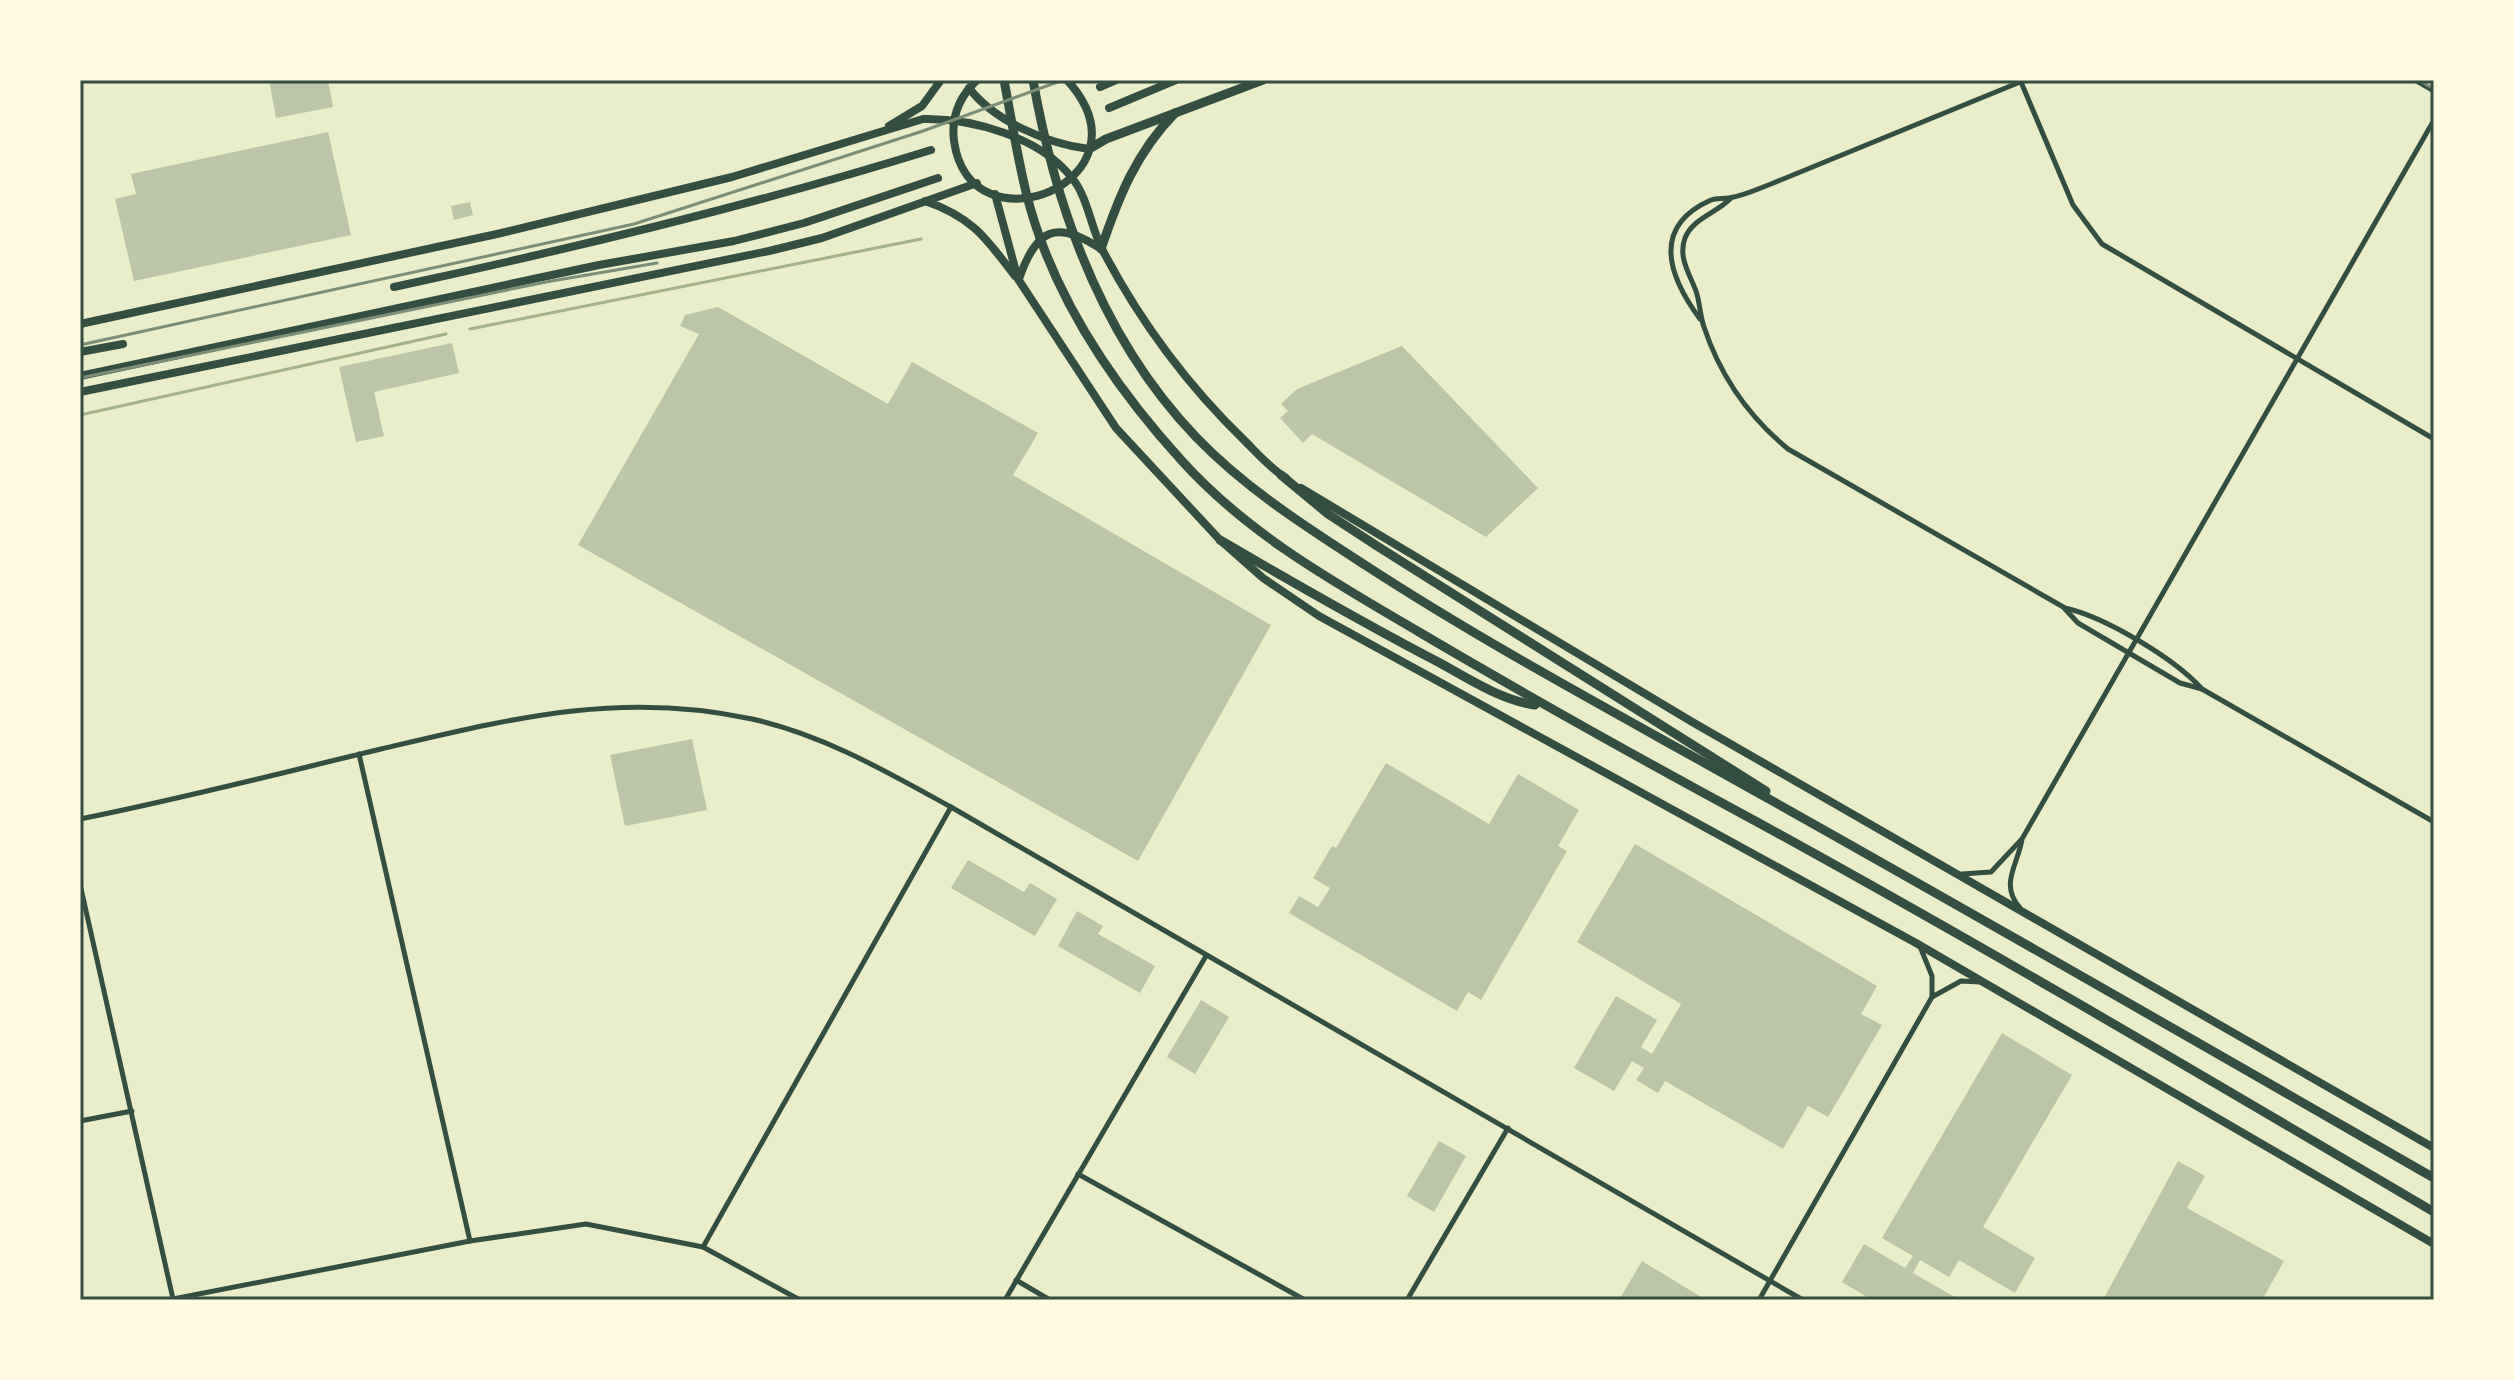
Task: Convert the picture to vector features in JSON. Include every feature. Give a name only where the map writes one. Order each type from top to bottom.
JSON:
[{"type":"highway","points":[[1004,80],[1027,196],[1060,288],[1093,347],[1182,461],[1233,512],[1298,560],[1542,706],[1971,939],[2434,1212]]},
{"type":"highway","points":[[1033,80],[1056,188],[1078,254],[1129,350],[1194,435],[1234,473],[1310,529],[1411,595],[2434,1178]]},
{"type":"highway","points":[[1089,149],[1178,110],[1263,80]]},
{"type":"highway","points":[[1101,249],[1117,205],[1149,139],[1178,110]]},
{"type":"highway","points":[[1281,475],[1328,514],[1377,546],[1673,730],[1829,832]]},
{"type":"highway","points":[[1220,540],[1358,621],[1489,689],[1520,703],[1542,706]]},
{"type":"main road","points":[[860,140],[922,106],[941,80]]},
{"type":"main road","points":[[977,80],[969,84],[954,118],[953,133],[960,161],[977,183],[995,194],[1033,200],[1061,188],[1073,178],[1089,149],[1088,110],[1067,80]]},
{"type":"main road","points":[[1100,87],[1116,80]]},
{"type":"main road","points":[[1109,108],[1176,80]]},
{"type":"main road","points":[[969,84],[983,107],[1064,146],[1089,149]]},
{"type":"main road","points":[[80,324],[497,234],[732,177],[923,119],[954,118],[979,124],[1037,150],[1073,178],[1101,249],[1156,340],[1193,389],[1281,475],[1694,723],[2434,1148]]},
{"type":"main road","points":[[394,287],[584,246],[810,188],[931,150]]},
{"type":"main road","points":[[80,376],[583,268],[734,241],[804,223],[938,178]]},
{"type":"main road","points":[[80,392],[455,313],[674,273],[822,238],[977,183]]},
{"type":"main road","points":[[995,194],[1018,279]]},
{"type":"main road","points":[[925,201],[954,211],[975,225],[1018,279],[1116,428],[1220,540],[1263,578],[1319,616],[1985,982],[2434,1244]]},
{"type":"main road","points":[[1018,279],[1033,246],[1050,232],[1059,229],[1082,236],[1101,249]]},
{"type":"main road","points":[[80,352],[123,344]]},
{"type":"street","points":[[2415,80],[2434,91]]},
{"type":"street","points":[[2202,689],[2186,671],[2086,613],[2065,608],[1788,449],[1748,410],[1729,382],[1702,323],[1686,300],[1670,260],[1676,225],[1686,214],[1714,199],[1731,198],[2023,81],[2073,205],[2102,244],[2434,439]]},
{"type":"street","points":[[2026,914],[2009,890],[2009,878],[2022,839],[2434,120]]},
{"type":"street","points":[[1702,323],[1697,295],[1682,257],[1683,246],[1692,226],[1720,210],[1731,198]]},
{"type":"street","points":[[2065,608],[2078,623],[2180,683],[2202,689],[2434,822]]},
{"type":"street","points":[[80,819],[189,797],[359,754],[552,711],[666,707],[755,720],[801,733],[851,753],[951,807],[1803,1300]]},
{"type":"street","points":[[359,754],[470,1241]]},
{"type":"street","points":[[703,1247],[951,807]]},
{"type":"street","points":[[1957,874],[1991,872],[2022,839]]},
{"type":"street","points":[[80,884],[173,1299],[470,1241],[586,1224],[703,1247],[800,1300]]},
{"type":"street","points":[[1759,1300],[1932,997],[1932,976],[1925,955],[1916,943]]},
{"type":"street","points":[[1005,1300],[1206,956]]},
{"type":"street","points":[[1932,997],[1961,981],[1985,982]]},
{"type":"street","points":[[80,1121],[132,1111]]},
{"type":"street","points":[[1407,1300],[1508,1128]]},
{"type":"street","points":[[1078,1174],[1305,1300]]},
{"type":"street","points":[[1016,1280],[1050,1300]]},
{"type":"building","points":[[269,80],[328,80],[333,107],[276,118]]},
{"type":"building","points":[[328,132],[351,235],[134,281],[115,199],[136,194],[131,174]]},
{"type":"building","points":[[470,202],[473,215],[454,220],[451,206]]},
{"type":"building","points":[[718,307],[888,404],[912,362],[1038,433],[1013,475],[1271,625],[1138,861],[578,545],[699,334],[680,326],[685,315]]},
{"type":"building","points":[[452,343],[459,373],[374,392],[384,436],[356,442],[339,367]]},
{"type":"building","points":[[1402,346],[1538,488],[1486,537],[1312,434],[1303,443],[1280,418],[1288,411],[1281,404],[1297,389]]},
{"type":"building","points":[[692,739],[707,810],[625,826],[610,755]]},
{"type":"building","points":[[1386,763],[1489,824],[1518,774],[1579,810],[1558,846],[1567,851],[1481,1000],[1468,992],[1457,1011],[1289,913],[1299,896],[1318,907],[1330,888],[1313,878],[1332,846],[1336,848]]},
{"type":"building","points":[[1635,844],[1877,986],[1861,1014],[1882,1025],[1828,1117],[1808,1106],[1783,1149],[1665,1081],[1658,1093],[1636,1080],[1644,1068],[1632,1061],[1614,1091],[1574,1068],[1616,996],[1657,1020],[1641,1047],[1652,1054],[1681,1004],[1577,942]]},
{"type":"building","points":[[968,860],[1024,892],[1030,883],[1057,899],[1035,936],[951,888]]},
{"type":"building","points":[[1077,911],[1103,926],[1098,934],[1155,966],[1140,993],[1058,946]]},
{"type":"building","points":[[1201,1000],[1229,1017],[1195,1074],[1167,1057]]},
{"type":"building","points":[[2002,1033],[2072,1075],[1983,1227],[2035,1258],[2015,1293],[1959,1260],[1949,1277],[1920,1260],[1913,1273],[1960,1300],[1872,1300],[1842,1282],[1864,1244],[1905,1268],[1913,1256],[1882,1238]]},
{"type":"building","points":[[1439,1141],[1466,1156],[1434,1212],[1407,1196]]},
{"type":"building","points":[[2178,1161],[2205,1176],[2187,1208],[2284,1261],[2262,1300],[2103,1300]]},
{"type":"building","points":[[1642,1261],[1706,1300],[1619,1300]]},
{"type":"waterway","points":[[470,329],[921,239]]},
{"type":"waterway","points":[[80,415],[446,334]]},
{"type":"railway","points":[[80,345],[634,224],[923,131],[1063,80]]},
{"type":"railway","points":[[2419,80],[2434,89]]},
{"type":"railway","points":[[80,378],[546,282],[657,263]]}]
